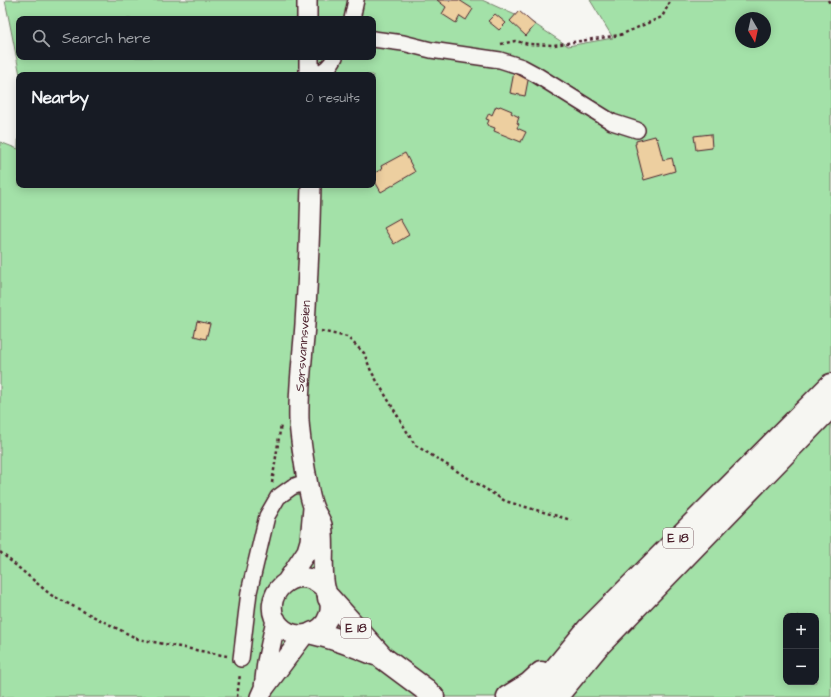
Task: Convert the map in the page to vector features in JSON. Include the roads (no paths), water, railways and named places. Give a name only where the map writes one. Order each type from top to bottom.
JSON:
[{"type":"highway","name":"E 18","points":[[508,697],[529,684],[589,628],[831,385]]},
{"type":"highway","name":"E 18","points":[[556,697],[597,647],[831,406]]},
{"type":"highway","name":"E 18","points":[[328,594],[383,658]]},
{"type":"highway","name":"E 18","points":[[532,697],[589,628]]},
{"type":"highway","name":"E 18","points":[[308,634],[332,637],[354,644],[383,658],[430,694],[447,697]]},
{"type":"main road","points":[[307,0],[308,16]]},
{"type":"main road","points":[[309,60],[309,72]]},
{"type":"main road","name":"Sørsvannsveien","points":[[311,188],[308,279],[300,382],[299,418],[302,445],[313,506],[322,523],[324,540],[324,567],[328,594]]},
{"type":"main road","name":"Sørsvannsveien","points":[[287,581],[307,551],[310,541],[310,524],[313,506]]},
{"type":"main road","points":[[262,692],[308,634],[320,628],[326,622],[329,614],[331,606],[328,594],[320,584],[313,579],[304,577],[295,578],[280,586],[274,598],[273,611],[276,620],[287,631],[295,634],[308,634]]},
{"type":"main road","points":[[262,692],[276,620]]},
{"type":"street","points":[[353,16],[356,0]]},
{"type":"street","points":[[376,39],[403,43],[431,50],[500,60],[522,67],[612,122],[637,130]]},
{"type":"street","points":[[321,72],[330,66],[333,60]]},
{"type":"street","points":[[241,659],[249,592],[266,516],[278,497],[292,487],[308,481]]}]
